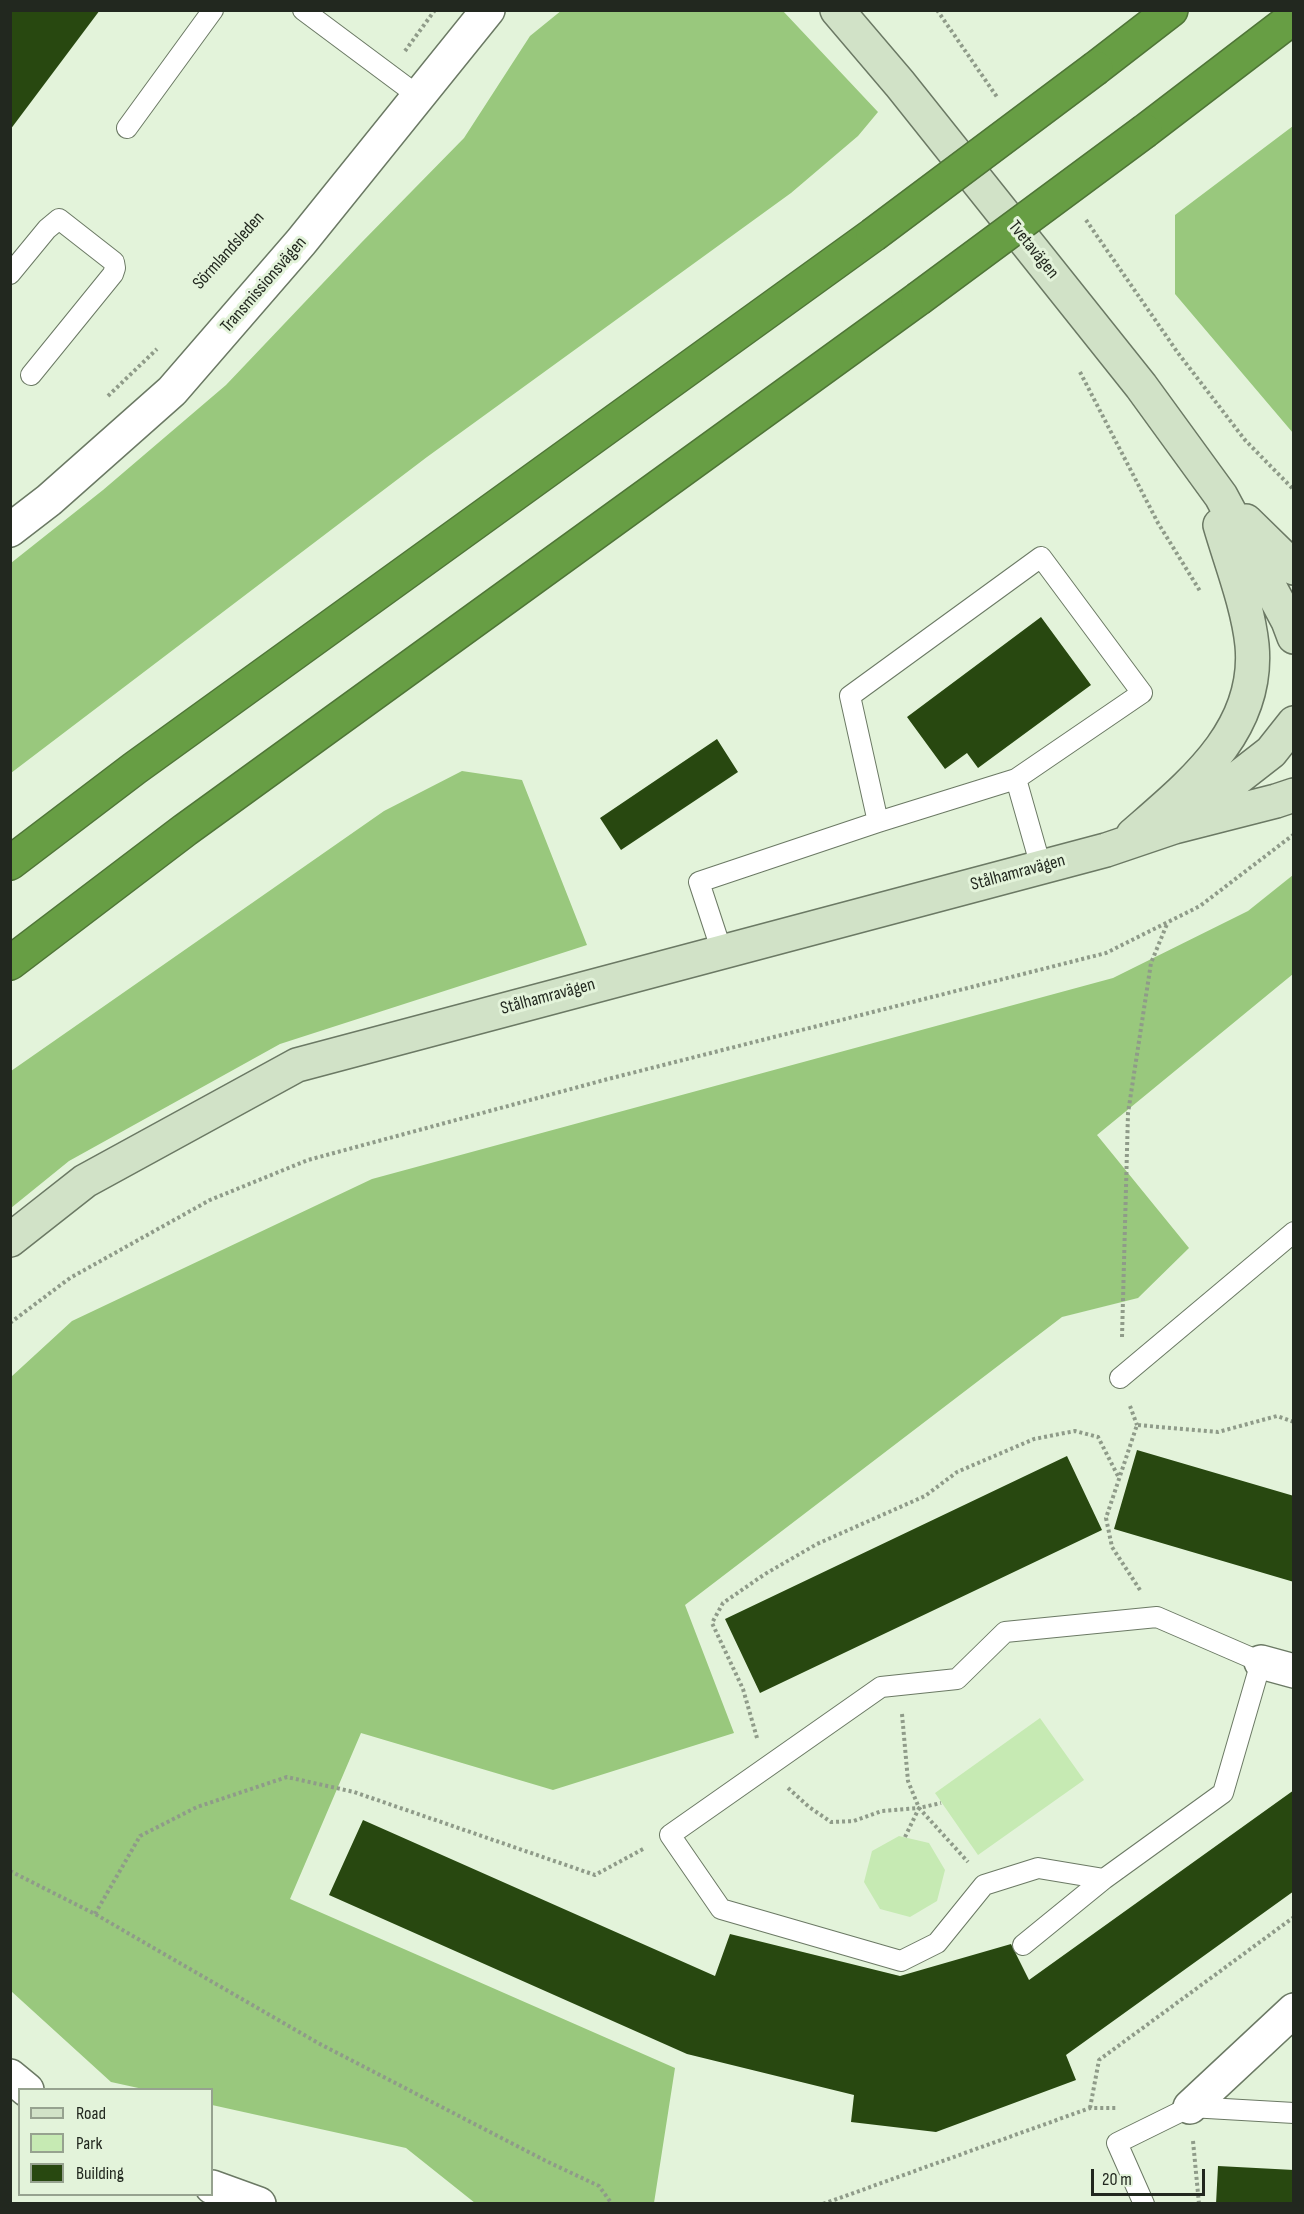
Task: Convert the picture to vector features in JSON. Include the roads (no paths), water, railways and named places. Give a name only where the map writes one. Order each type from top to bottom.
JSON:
[{"type":"highway","points":[[10,863],[135,768],[873,236],[1171,10]]},
{"type":"highway","points":[[10,963],[185,830],[918,299],[1145,131],[1293,17]]},
{"type":"main road","name":"Tvetavägen","points":[[837,10],[900,84],[1134,377],[1214,487],[1288,621],[1293,637]]},
{"type":"main road","name":"Tvetavägen","points":[[1214,487],[1293,568]]},
{"type":"main road","name":"Stålhamravägen","points":[[1124,843],[1191,784],[1221,751],[1240,720],[1249,686],[1252,646],[1248,622],[1214,487]]},
{"type":"main road","points":[[1293,697],[1293,709]]},
{"type":"main road","name":"Stålhamravägen","points":[[1174,827],[1270,752],[1293,723]]},
{"type":"main road","name":"Stålhamravägen","points":[[10,1240],[85,1181],[297,1065],[1041,867],[1174,827],[1293,795]]},
{"type":"street","name":"Transmissionsvägen","points":[[10,530],[49,500],[172,391],[301,242],[417,95],[488,10]]},
{"type":"street","points":[[1261,1662],[1293,1671]]},
{"type":"street","points":[[1190,2107],[1293,2010]]},
{"type":"street","points":[[10,2076],[25,2088]]},
{"type":"street","points":[[213,2187],[259,2204]]},
{"type":"lane","points":[[127,128],[213,10]]},
{"type":"lane","points":[[303,10],[417,95]]},
{"type":"lane","points":[[10,274],[47,229],[59,219],[114,262],[116,268],[31,375]]},
{"type":"lane","points":[[722,952],[699,882],[1016,779],[1142,693],[1041,557],[850,696],[878,822]]},
{"type":"lane","points":[[1016,779],[1041,867]]},
{"type":"lane","points":[[1120,1378],[1293,1232]]},
{"type":"lane","points":[[1023,1945],[1104,1879],[1222,1793],[1261,1662],[1156,1617],[1005,1632],[957,1679],[881,1687],[670,1835],[721,1909],[901,1961],[937,1943],[984,1885],[1038,1868],[1104,1879]]},
{"type":"lane","points":[[1144,2204],[1118,2143],[1190,2107],[1293,2113]]}]
